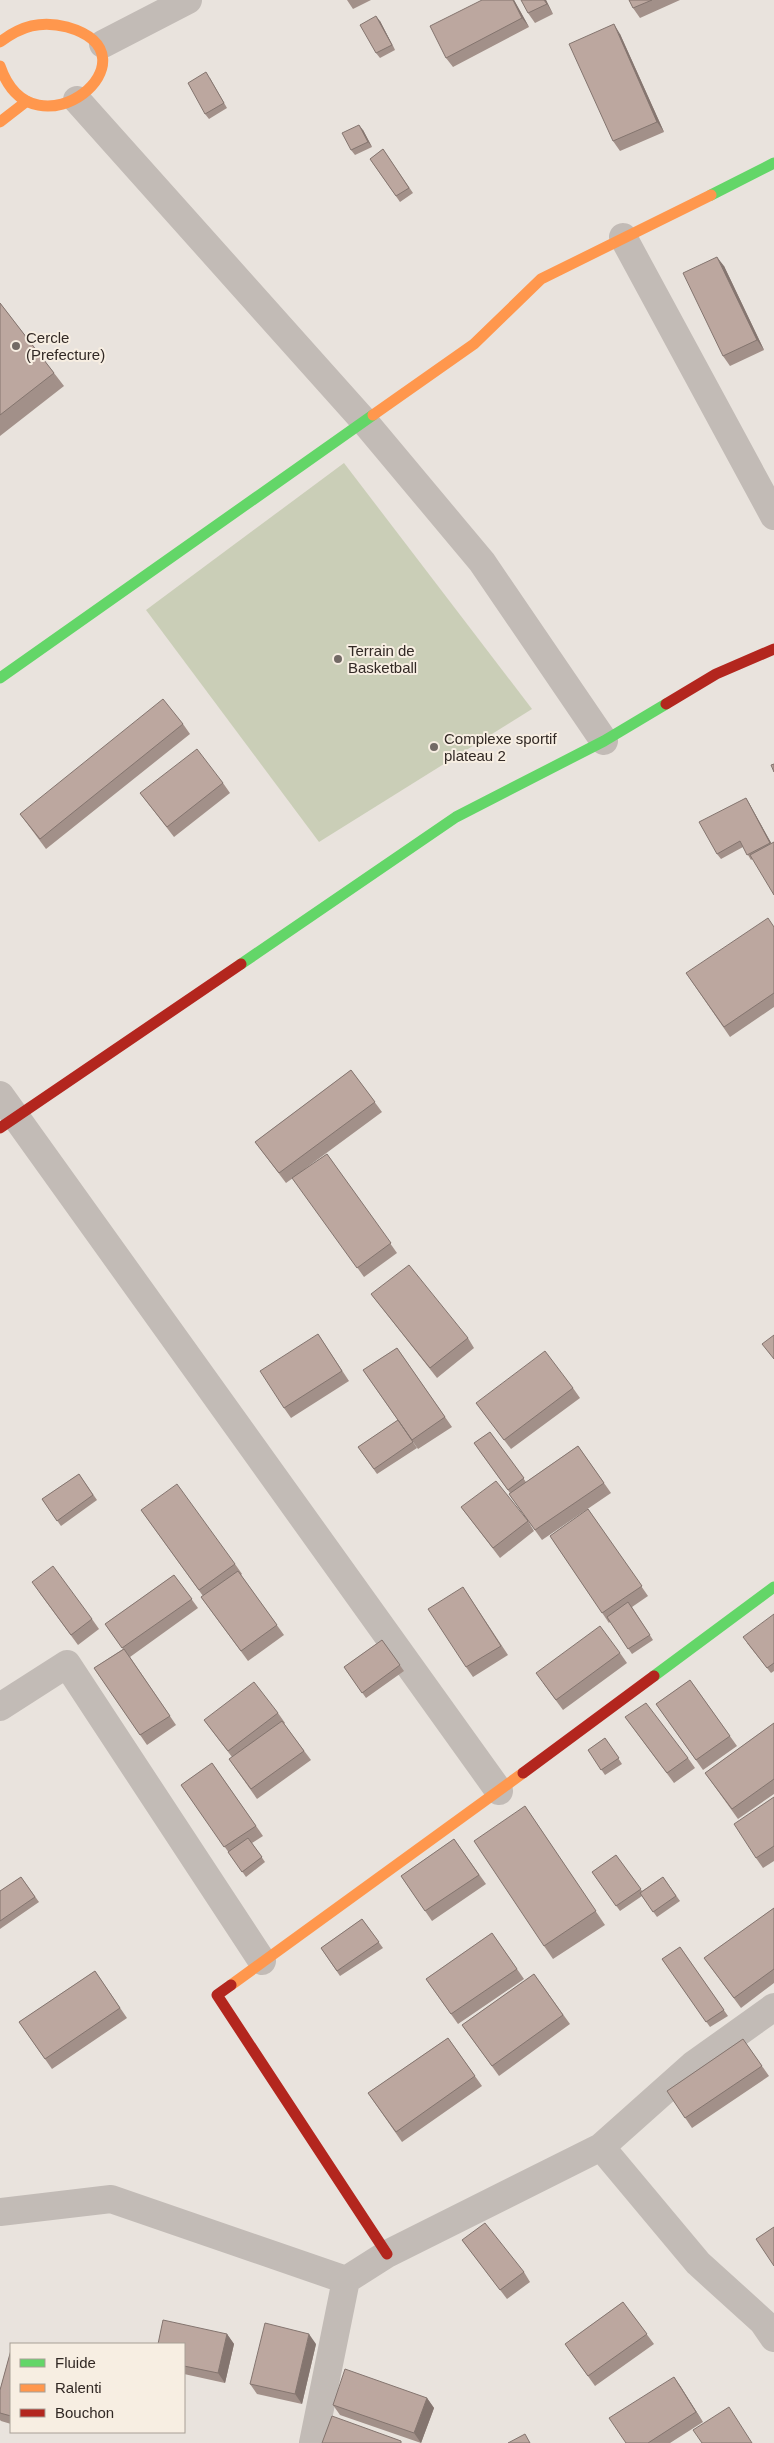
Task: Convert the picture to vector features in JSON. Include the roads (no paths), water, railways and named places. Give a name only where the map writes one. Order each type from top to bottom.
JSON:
[{"type":"street","points":[[0,66],[4,79],[14,92],[27,101],[44,106],[61,106],[77,100],[94,86],[103,66],[100,38],[188,0]]},
{"type":"street","points":[[0,42],[9,23]]},
{"type":"street","points":[[77,100],[364,421],[482,562],[604,741]]},
{"type":"street","points":[[0,122],[27,101]]},
{"type":"street","points":[[0,678],[474,344],[541,279],[774,163]]},
{"type":"street","points":[[623,237],[774,516]]},
{"type":"street","points":[[7,1123],[456,817],[604,741],[716,674],[774,649]]},
{"type":"street","points":[[0,1095],[7,1123],[499,1791]]},
{"type":"street","points":[[387,2254],[217,1995],[499,1791],[774,1587]]},
{"type":"street","points":[[0,1707],[67,1664],[262,1961]]},
{"type":"street","points":[[313,2443],[346,2280],[387,2254],[601,2148],[693,2065],[774,2007]]},
{"type":"street","points":[[601,2148],[698,2263],[763,2322],[774,2338]]},
{"type":"street","points":[[0,2212],[111,2199],[346,2280]]},
{"type":"place","name":"Cercle (Prefecture)","points":[[16,346]]},
{"type":"place","name":"Terrain de Basketball","points":[[338,659]]},
{"type":"place","name":"Complexe sportif plateau 2","points":[[434,747]]}]
